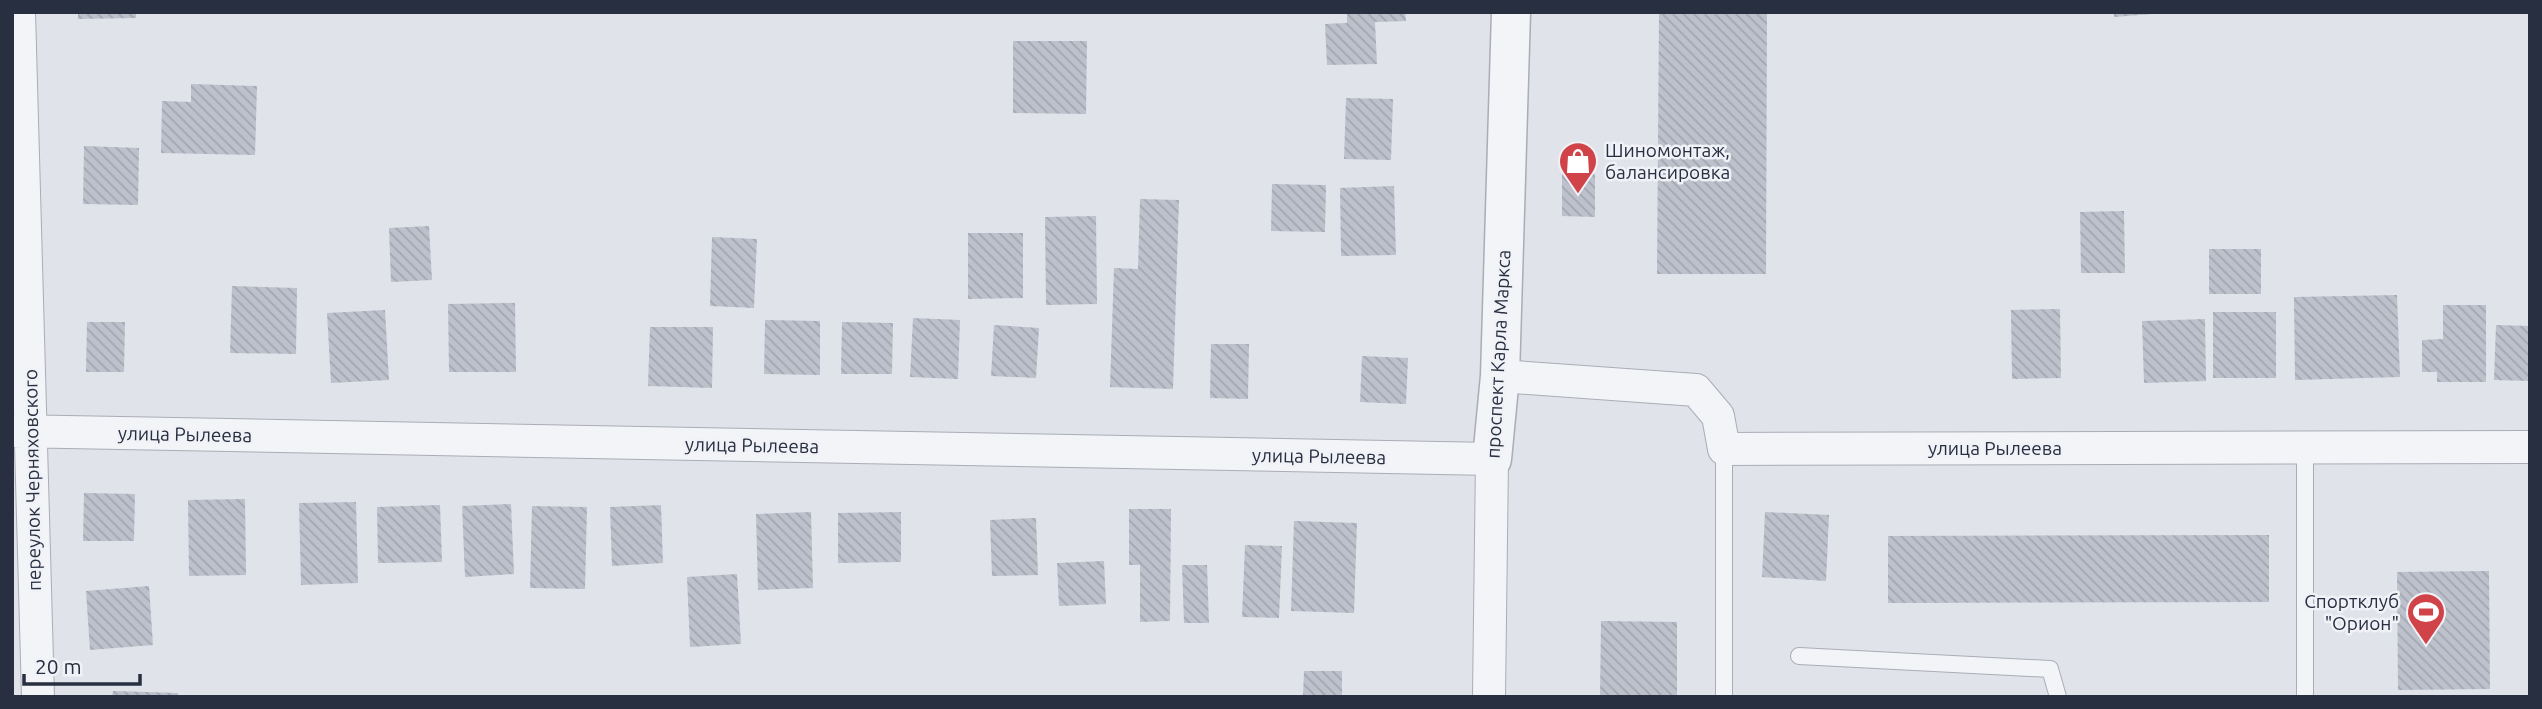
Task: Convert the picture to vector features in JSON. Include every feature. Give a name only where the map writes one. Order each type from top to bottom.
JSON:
[{"type":"street","name":"переулок Черняховского","points":[[19,12],[22,431],[38,697]]},
{"type":"street","name":"проспект Карла Маркса","points":[[1489,697],[1492,459],[1500,376],[1511,12]]},
{"type":"street","points":[[1500,376],[1696,390],[1718,416],[1724,449]]},
{"type":"street","name":"улица Рылеева","points":[[22,431],[1492,459]]},
{"type":"street","name":"улица Рылеева","points":[[1724,449],[2530,446]]},
{"type":"lane","points":[[2305,447],[2305,697]]},
{"type":"lane","points":[[1724,449],[1724,697]]},
{"type":"lane","points":[[1800,656],[2050,669],[2058,697]]},
{"type":"building","points":[[78,12],[136,12],[136,18],[78,19]]},
{"type":"building","points":[[1347,12],[1405,12],[1406,21],[1375,22],[1377,64],[1327,65],[1325,24],[1347,23]]},
{"type":"building","points":[[1659,12],[1767,12],[1766,274],[1657,274]]},
{"type":"building","points":[[2114,12],[2151,12],[2152,14],[2114,17]]},
{"type":"building","points":[[1013,41],[1087,41],[1086,114],[1013,113]]},
{"type":"building","points":[[191,84],[257,86],[255,155],[161,153],[162,101],[191,102]]},
{"type":"building","points":[[1346,98],[1393,99],[1391,160],[1344,159]]},
{"type":"building","points":[[84,146],[139,148],[138,205],[83,204]]},
{"type":"building","name":"Шиномонтаж, балансировка","points":[[1562,174],[1595,174],[1595,217],[1562,216]]},
{"type":"building","points":[[1272,184],[1326,185],[1325,232],[1271,231]]},
{"type":"building","points":[[1394,186],[1396,255],[1341,256],[1340,188]]},
{"type":"building","points":[[1140,199],[1179,200],[1173,389],[1110,387],[1114,268],[1138,269]]},
{"type":"building","points":[[2124,211],[2125,273],[2081,273],[2080,212]]},
{"type":"building","points":[[1096,216],[1097,304],[1046,305],[1045,217]]},
{"type":"building","points":[[429,226],[432,280],[391,282],[389,228]]},
{"type":"building","points":[[968,233],[1023,233],[1023,298],[968,299]]},
{"type":"building","points":[[712,237],[757,239],[754,308],[710,306]]},
{"type":"building","points":[[2209,249],[2261,249],[2261,294],[2209,294]]},
{"type":"building","points":[[232,286],[297,288],[296,354],[230,353]]},
{"type":"building","points":[[2397,295],[2400,377],[2295,380],[2294,297]]},
{"type":"building","points":[[515,303],[516,372],[449,372],[448,304]]},
{"type":"building","points":[[2443,305],[2486,305],[2486,382],[2437,382],[2437,372],[2422,372],[2422,340],[2443,339]]},
{"type":"building","points":[[2060,309],[2061,378],[2012,379],[2011,310]]},
{"type":"building","points":[[385,310],[389,380],[331,383],[327,313]]},
{"type":"building","points":[[2213,312],[2276,312],[2276,378],[2213,378]]},
{"type":"building","points":[[913,318],[960,320],[958,379],[910,377]]},
{"type":"building","points":[[2205,319],[2206,381],[2144,383],[2142,321]]},
{"type":"building","points":[[765,320],[820,321],[820,375],[764,374]]},
{"type":"building","points":[[87,322],[125,322],[124,372],[86,372]]},
{"type":"building","points":[[842,322],[893,323],[892,374],[841,374]]},
{"type":"building","points":[[994,325],[1039,328],[1036,378],[991,376]]},
{"type":"building","points":[[2496,325],[2530,326],[2530,381],[2494,380]]},
{"type":"building","points":[[650,327],[713,327],[712,388],[648,386]]},
{"type":"building","points":[[1211,344],[1249,344],[1248,399],[1210,398]]},
{"type":"building","points":[[1362,356],[1408,358],[1406,404],[1360,402]]},
{"type":"building","points":[[84,493],[135,494],[134,541],[83,541]]},
{"type":"building","points":[[245,499],[246,575],[189,576],[188,500]]},
{"type":"building","points":[[356,502],[358,583],[301,585],[299,503]]},
{"type":"building","points":[[511,504],[514,574],[465,577],[462,506]]},
{"type":"building","points":[[440,505],[442,562],[378,563],[377,507]]},
{"type":"building","points":[[661,505],[663,563],[612,566],[610,507]]},
{"type":"building","points":[[532,506],[587,507],[585,589],[530,588]]},
{"type":"building","points":[[1129,509],[1171,509],[1170,621],[1140,622],[1140,565],[1129,565]]},
{"type":"building","points":[[811,512],[813,588],[758,590],[756,514]]},
{"type":"building","points":[[901,512],[901,562],[838,563],[838,513]]},
{"type":"building","points":[[1765,512],[1829,515],[1826,581],[1762,577]]},
{"type":"building","points":[[1036,518],[1038,575],[992,576],[990,520]]},
{"type":"building","points":[[1294,521],[1357,523],[1354,613],[1291,611]]},
{"type":"building","points":[[2269,535],[2269,602],[1888,603],[1888,536]]},
{"type":"building","points":[[1245,545],[1282,546],[1279,618],[1242,617]]},
{"type":"building","points":[[1104,561],[1106,604],[1059,606],[1057,563]]},
{"type":"building","points":[[1182,565],[1207,565],[1209,623],[1184,623]]},
{"type":"building","points":[[2489,571],[2490,689],[2398,690],[2397,572]]},
{"type":"building","points":[[737,574],[741,644],[690,647],[687,577]]},
{"type":"building","points":[[149,586],[153,645],[90,650],[86,591]]},
{"type":"building","points":[[1601,621],[1677,622],[1677,697],[1600,697]]},
{"type":"building","points":[[1304,671],[1342,671],[1342,697],[1303,697]]},
{"type":"building","points":[[113,691],[178,693],[178,697],[112,697]]},
{"type":"place","name":"Шиномонтаж, балансировка","points":[[1578,195]]},
{"type":"place","name":"Спортклуб \"Орион\"","points":[[2426,646]]}]
